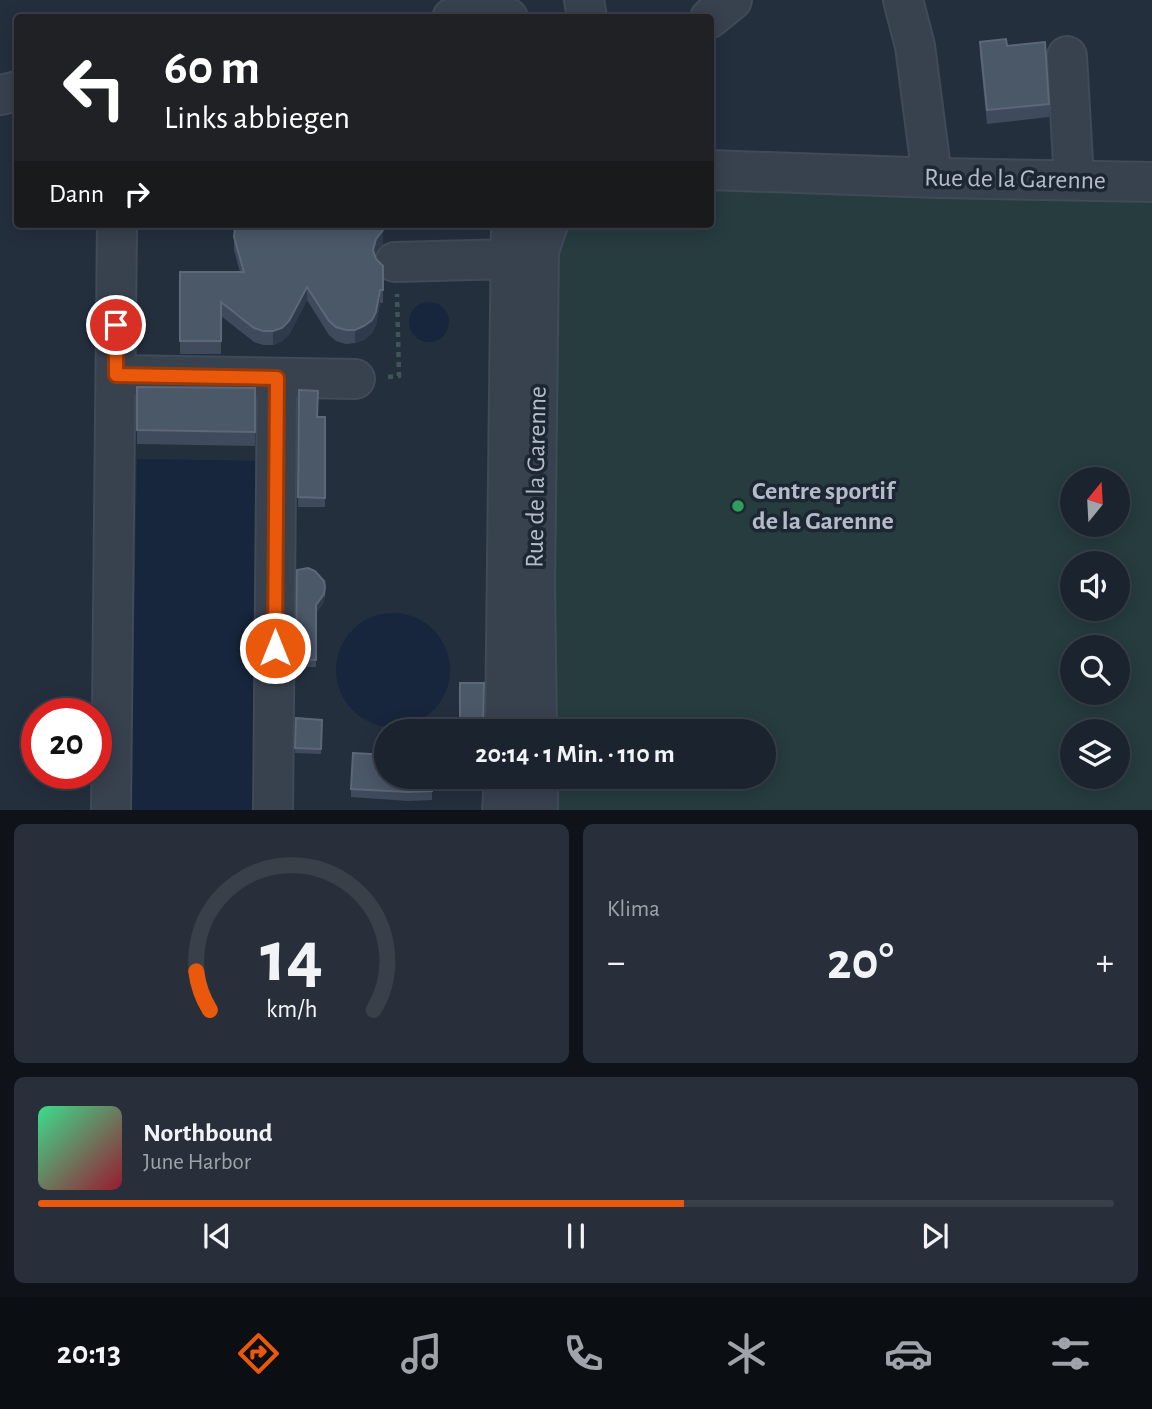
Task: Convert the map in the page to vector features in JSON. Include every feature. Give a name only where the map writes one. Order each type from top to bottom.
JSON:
[{"type":"street","points":[[714,15],[732,0]]},
{"type":"street","points":[[903,0],[915,46],[932,177]]},
{"type":"street","points":[[1067,56],[1074,180]]},
{"type":"street","name":"Rue de la Garenne","points":[[714,170],[1152,182]]},
{"type":"street","points":[[111,810],[117,228]]},
{"type":"street","name":"Rue de la Garenne","points":[[537,719],[535,584],[539,251],[547,228]]},
{"type":"street","points":[[395,262],[511,241],[505,719]]},
{"type":"street","points":[[116,375],[355,379]]},
{"type":"street","points":[[273,810],[277,378]]},
{"type":"street","points":[[502,810],[503,789]]},
{"type":"street","points":[[538,789],[538,810]]},
{"type":"path","points":[[355,379],[399,376],[395,262]]},
{"type":"green space","points":[[714,190],[1152,195],[1152,810],[549,810],[549,789],[776,789],[776,719],[548,719],[555,228],[714,228]]},
{"type":"water","points":[[429,302],[443,308],[449,322],[443,336],[429,342],[415,336],[409,322],[415,308]]},
{"type":"water","points":[[137,459],[267,461],[261,810],[131,810]]},
{"type":"water","points":[[382,614],[404,614],[425,622],[441,638],[449,659],[446,692],[434,711],[423,719],[374,719],[374,724],[371,723],[352,711],[340,692],[337,681],[337,659],[345,638],[361,622]]},
{"type":"building","points":[[1006,39],[1007,46],[1045,42],[1049,104],[987,110],[980,42]]},
{"type":"building","points":[[235,228],[383,228],[373,250],[376,259],[383,266],[383,290],[380,290],[372,320],[355,330],[336,327],[329,321],[307,287],[289,321],[282,328],[263,331],[254,328],[221,302],[221,341],[180,341],[180,272],[244,272],[234,237]]},
{"type":"building","points":[[137,387],[255,388],[255,432],[137,430]]},
{"type":"building","points":[[299,390],[318,391],[317,417],[325,417],[325,498],[298,497]]},
{"type":"building","points":[[308,568],[324,581],[325,587],[324,594],[316,605],[316,660],[296,659],[297,570]]},
{"type":"building","points":[[460,683],[484,683],[483,719],[460,719]]},
{"type":"building","points":[[296,718],[322,720],[321,749],[295,748]]},
{"type":"building","points":[[353,753],[374,754],[374,789],[432,791],[408,792],[351,789]]},
{"type":"place","name":"Centre sportif de la Garenne","points":[[738,506]]},
{"type":"route","points":[[116,325],[116,375],[277,378],[275,648]]}]
